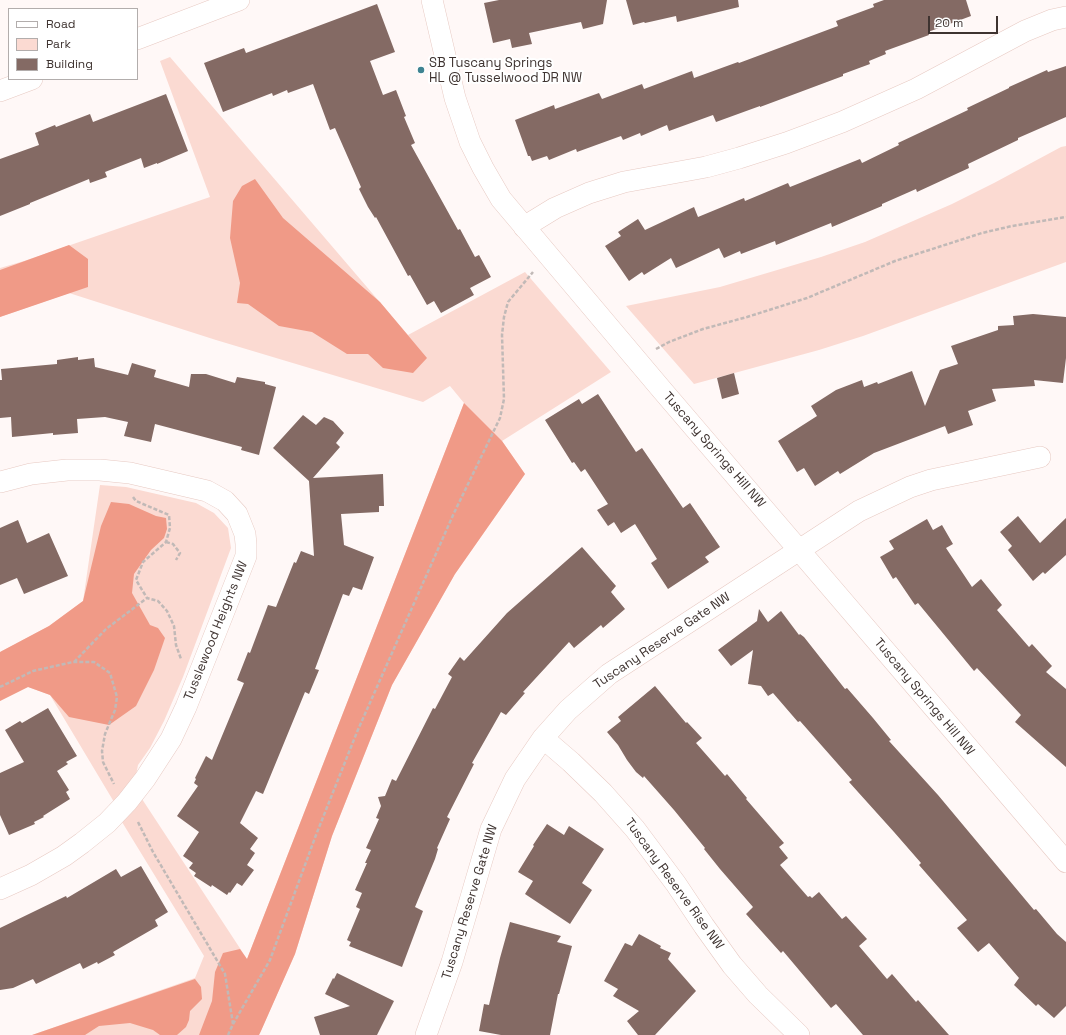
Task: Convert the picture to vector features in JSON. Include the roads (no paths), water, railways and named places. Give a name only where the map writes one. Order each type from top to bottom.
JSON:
[{"type":"street","points":[[138,39],[239,0]]},
{"type":"street","name":"Tuscany Springs Hill NW","points":[[432,0],[455,98],[470,142],[501,199],[1066,862]]},
{"type":"street","points":[[524,227],[555,208],[589,193],[624,182],[706,167],[786,143],[842,122],[916,89],[1025,32],[1052,20],[1066,17]]},
{"type":"street","points":[[0,91],[29,80]]},
{"type":"street","name":"Tuscany Reserve Gate NW","points":[[426,1035],[452,962],[491,829],[514,780],[543,738],[568,710],[609,674],[859,511],[910,487],[931,480],[1040,457]]},
{"type":"street","name":"Tusslewood Heights NW","points":[[0,482],[31,474],[68,470],[100,470],[130,473],[207,491],[225,501],[237,514],[244,530],[246,544],[246,556],[199,676],[171,739],[152,769],[127,802],[106,823],[82,843],[31,876],[0,889]]},
{"type":"street","name":"Tuscany Reserve Rise NW","points":[[543,738],[571,762],[603,793],[635,829],[676,884],[732,965],[758,995],[799,1035]]},
{"type":"place","name":"SB Tuscany Springs HL @ Tusselwood DR NW","points":[[421,70]]}]
